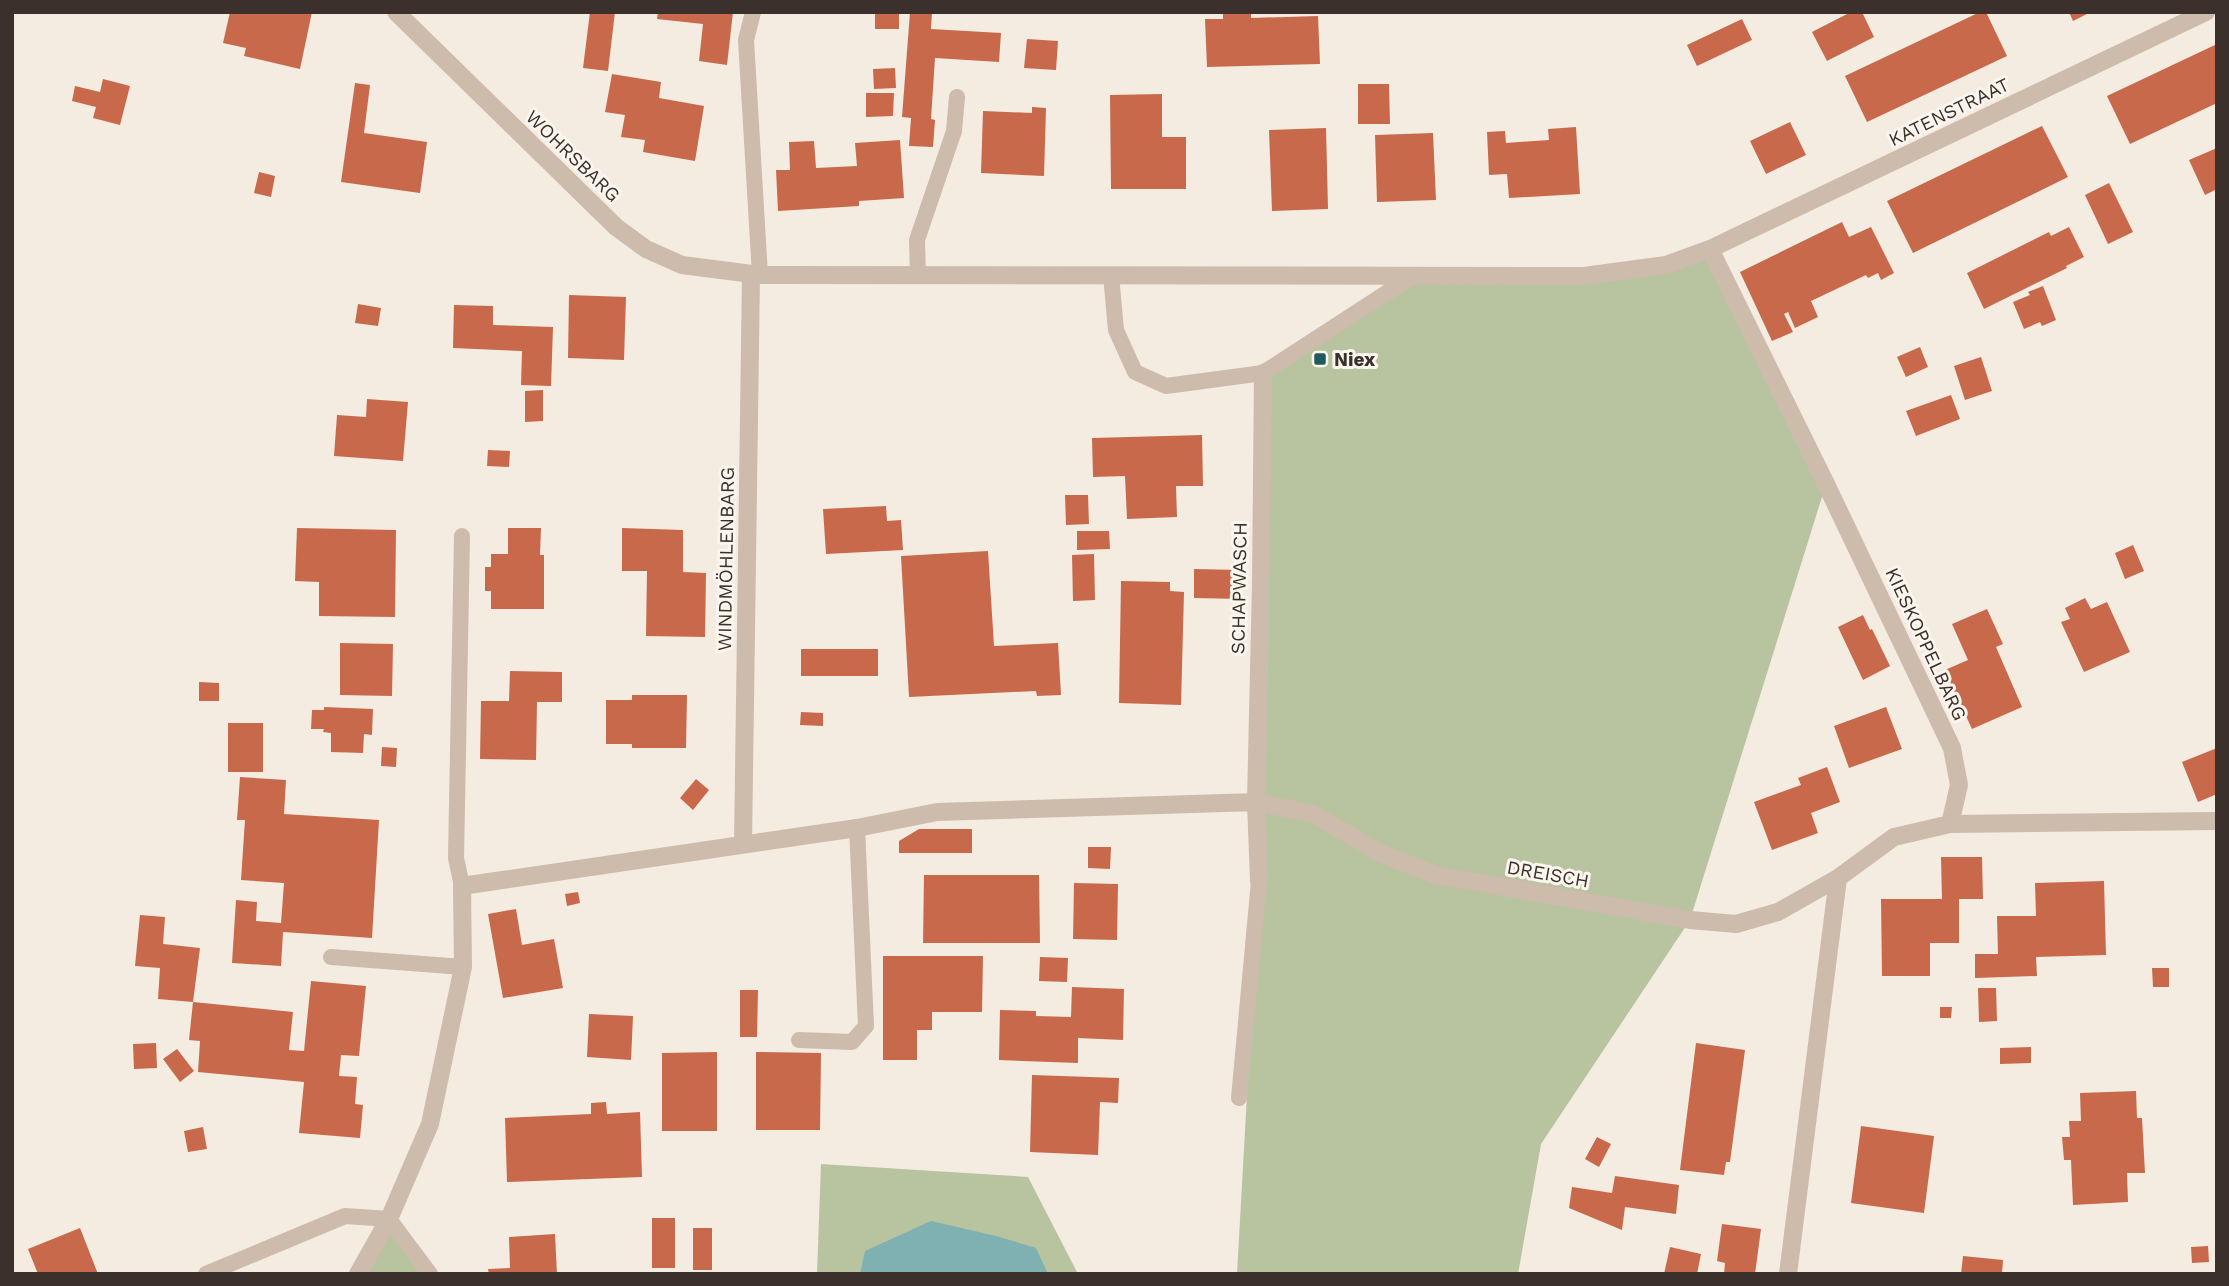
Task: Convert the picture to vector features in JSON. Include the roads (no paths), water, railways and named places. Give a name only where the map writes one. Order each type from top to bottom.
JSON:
[{"type":"street","name":"WOHRSBARG","points":[[396,12],[616,227],[646,249],[682,265],[755,275]]},
{"type":"street","name":"KATENSTRAAT","points":[[1710,249],[2206,12]]},
{"type":"street","points":[[755,275],[1584,276],[1666,265],[1710,249]]},
{"type":"street","name":"KIESKOPPELBARG","points":[[1710,249],[1952,748],[1959,785],[1950,824]]},
{"type":"street","name":"WINDMÖHLENBARG","points":[[743,844],[755,275]]},
{"type":"street","name":"SCHAPWASCH","points":[[1259,881],[1256,802],[1263,373]]},
{"type":"street","points":[[358,1274],[389,1219],[430,1124],[463,967],[462,886],[857,828],[937,812],[1256,802]]},
{"type":"street","name":"DREISCH","points":[[1256,802],[1313,814],[1382,854],[1436,875],[1690,920],[1735,923],[1778,912],[1838,878],[1894,837],[1950,824]]},
{"type":"street","points":[[1950,824],[2217,821]]},
{"type":"street","points":[[1788,1274],[1838,878]]},
{"type":"lane","points":[[753,12],[746,40],[755,275]]},
{"type":"lane","points":[[918,275],[917,240],[954,131],[957,97]]},
{"type":"lane","points":[[1111,275],[1116,330],[1135,372],[1166,386],[1263,373],[1412,277]]},
{"type":"lane","points":[[462,536],[456,858],[462,886]]},
{"type":"lane","points":[[799,1040],[852,1042],[866,1026],[857,828]]},
{"type":"lane","points":[[1239,1098],[1259,881]]},
{"type":"lane","points":[[331,957],[463,967]]},
{"type":"lane","points":[[206,1274],[345,1216],[389,1219],[430,1274]]},
{"type":"water","points":[[931,1221],[1036,1248],[1048,1274],[860,1274],[865,1251]]},
{"type":"place","name":"Niex","points":[[1320,359]]}]
